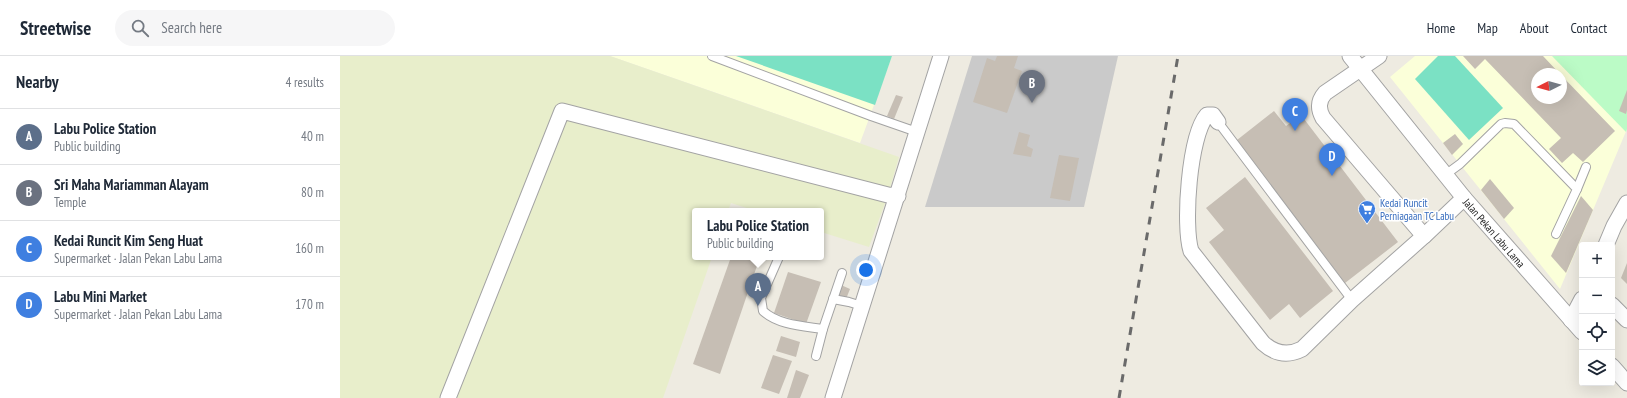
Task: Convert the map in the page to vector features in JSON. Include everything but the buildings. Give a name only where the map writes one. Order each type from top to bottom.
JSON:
[{"type":"street","points":[[833,398],[941,56]]},
{"type":"street","name":"Jalan Pekan Labu Lama","points":[[1350,56],[1464,198],[1579,329]]},
{"type":"street","points":[[1379,56],[1322,97],[1319,102],[1320,113],[1424,236]]},
{"type":"street","points":[[448,398],[562,111],[888,195],[898,196]]},
{"type":"street","points":[[1218,122],[1213,115],[1207,115],[1199,130],[1191,166],[1188,241],[1191,252],[1263,343],[1268,348],[1279,353],[1295,352],[1302,349],[1352,300],[1464,198]]},
{"type":"street","points":[[1607,242],[1614,226],[1627,204]]},
{"type":"street","points":[[1571,320],[1579,305]]},
{"type":"street","points":[[1615,308],[1627,320]]},
{"type":"street","points":[[1615,369],[1627,383]]},
{"type":"lane","points":[[712,56],[917,132]]},
{"type":"lane","points":[[1218,122],[1352,300]]},
{"type":"lane","points":[[1445,175],[1460,164],[1501,124],[1510,122],[1518,126],[1577,188]]},
{"type":"lane","points":[[1556,234],[1586,167]]},
{"type":"lane","points":[[779,260],[761,298],[763,312],[770,317],[799,326],[823,329]]},
{"type":"lane","points":[[816,356],[823,329],[842,272]]},
{"type":"lane","points":[[833,299],[862,306]]},
{"type":"shaded area","points":[[340,56],[610,56],[899,157],[888,195],[869,247],[824,233],[824,208],[747,208],[731,203],[729,208],[692,208],[692,260],[711,260],[663,398],[340,398]]},
{"type":"shaded area","points":[[610,56],[892,56],[860,143]]},
{"type":"shaded area","points":[[972,56],[1118,56],[1084,207],[925,207]]},
{"type":"shaded area","points":[[1415,56],[1627,56],[1627,129],[1560,289],[1390,77]]},
{"type":"green space","points":[[736,56],[892,56],[875,105]]},
{"type":"green space","points":[[1438,56],[1455,56],[1503,108],[1469,140],[1415,79]]},
{"type":"green space","points":[[1552,56],[1627,56],[1626,132],[1567,71],[1567,68],[1564,68]]},
{"type":"railway","points":[[1119,398],[1178,56]]},
{"type":"place","name":"Sri Maha Mariamman Alayam","points":[[1032,103]]},
{"type":"place","name":"Kedai Runcit Kim Seng Huat","points":[[1295,131]]},
{"type":"place","name":"Labu Mini Market","points":[[1332,176]]},
{"type":"place","name":"Kedai Runcit Perniagaan TC Labu","points":[[1367,224]]},
{"type":"place","name":"Labu Police Station","points":[[758,306]]}]
